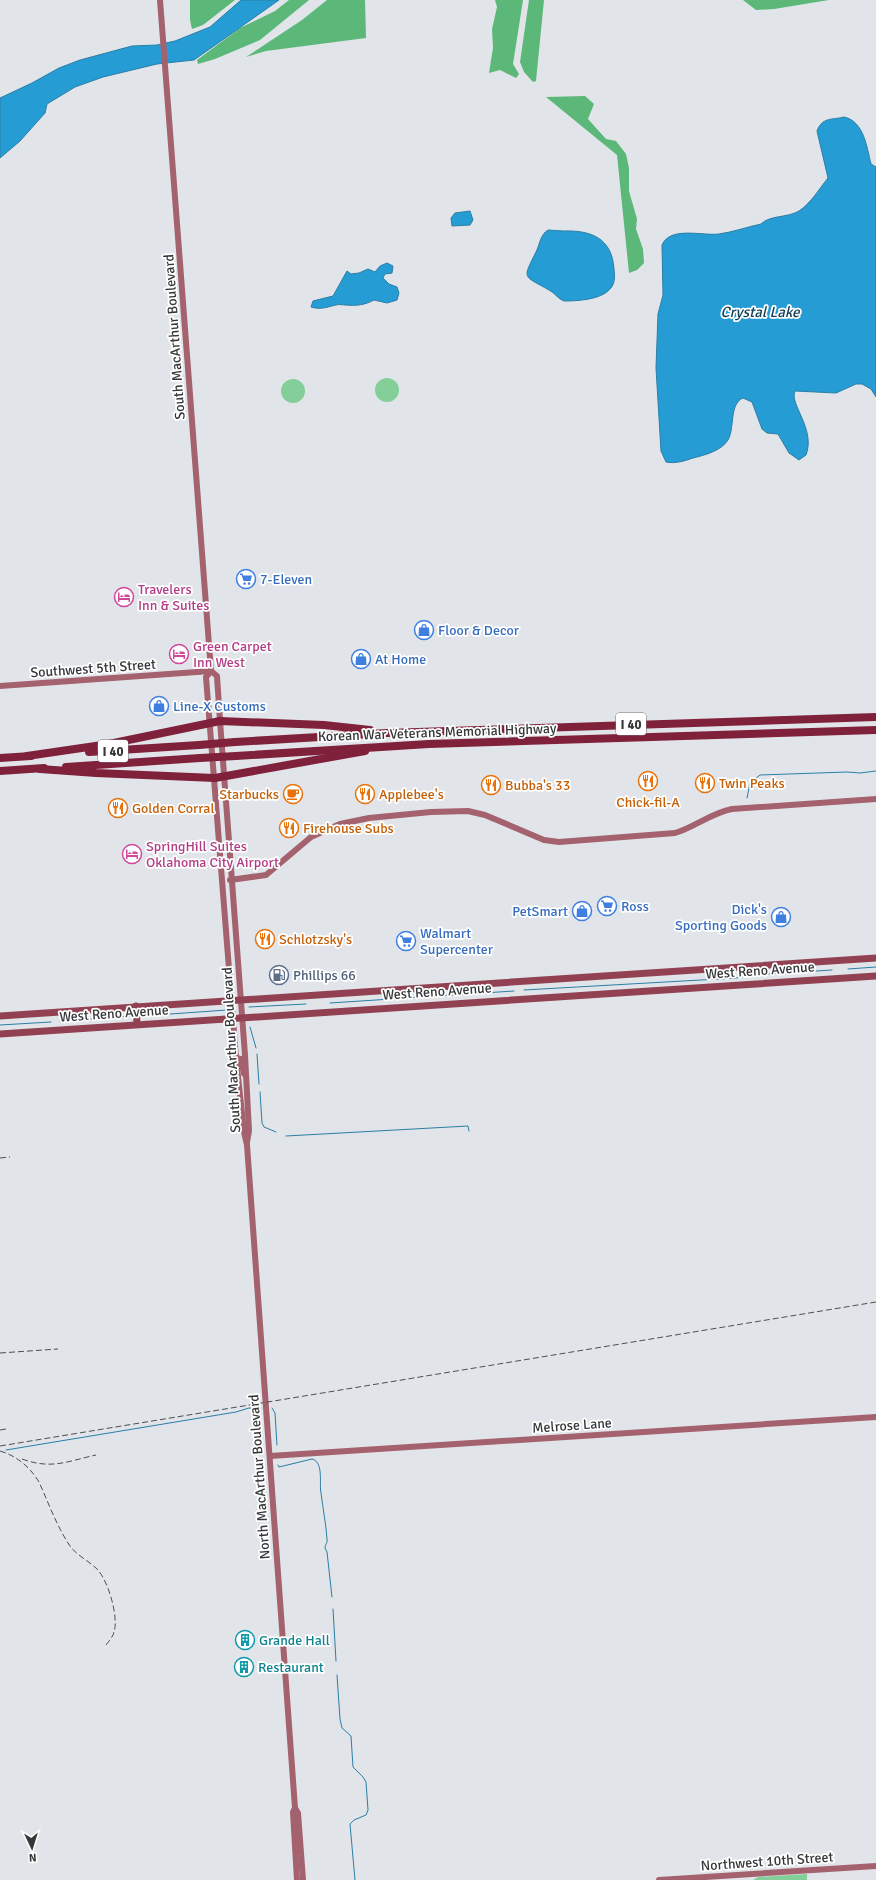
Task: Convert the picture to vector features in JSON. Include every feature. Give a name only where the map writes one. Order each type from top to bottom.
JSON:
[{"type":"highway","name":"Korean War Veterans Memorial Highway","points":[[0,758],[387,732],[876,717]]},
{"type":"highway","points":[[27,756],[99,746],[220,721],[324,725],[387,732]]},
{"type":"highway","name":"Korean War Veterans Memorial Highway","points":[[0,772],[391,746],[876,730]]},
{"type":"highway","points":[[40,769],[215,778],[391,746]]},
{"type":"main road","name":"South MacArthur Boulevard","points":[[160,0],[211,671],[206,677],[236,1058],[244,1132],[247,1145]]},
{"type":"main road","name":"South MacArthur Boulevard","points":[[211,671],[217,676],[225,777],[246,1079],[249,1131],[247,1145]]},
{"type":"main road","name":"Southwest 5th Street","points":[[0,686],[211,671]]},
{"type":"main road","points":[[222,880],[266,875],[311,837],[340,824],[369,818],[431,812],[468,811],[485,815],[544,840],[559,842],[675,833],[690,828],[715,814],[732,809],[876,799]]},
{"type":"main road","points":[[225,919],[236,932]]},
{"type":"main road","points":[[227,940],[233,941],[238,955]]},
{"type":"main road","name":"West Reno Avenue","points":[[0,1016],[876,958]]},
{"type":"main road","name":"West Reno Avenue","points":[[0,1034],[876,976]]},
{"type":"main road","points":[[136,1006],[137,1024]]},
{"type":"main road","points":[[236,1058],[241,1059],[246,1079]]},
{"type":"main road","name":"North MacArthur Boulevard","points":[[247,1145],[295,1808],[293,1812],[297,1880]]},
{"type":"main road","name":"Melrose Lane","points":[[270,1456],[876,1417]]},
{"type":"main road","name":"North MacArthur Boulevard","points":[[295,1808],[298,1813],[303,1880]]},
{"type":"main road","name":"Northwest 10th Street","points":[[659,1880],[876,1866]]},
{"type":"green space","points":[[190,0],[235,0],[203,25],[192,29],[190,20]]},
{"type":"green space","points":[[289,0],[309,0],[260,40],[215,59],[198,64],[197,60],[240,28],[275,11]]},
{"type":"green space","points":[[327,0],[365,0],[366,38],[266,51],[246,57],[302,20]]},
{"type":"green space","points":[[495,0],[523,0],[513,64],[519,74],[516,78],[500,70],[489,73],[493,48],[492,29],[497,7]]},
{"type":"green space","points":[[529,0],[544,0],[536,81],[533,82],[524,72],[520,62]]},
{"type":"green space","points":[[743,0],[829,0],[774,9],[756,10]]},
{"type":"green space","points":[[585,96],[594,104],[588,119],[606,139],[616,141],[626,154],[629,168],[629,191],[637,219],[636,229],[643,249],[644,263],[637,270],[629,273],[617,155],[546,97]]},
{"type":"green space","points":[[387,378],[396,381],[399,390],[396,399],[387,402],[378,399],[375,390],[378,381]]},
{"type":"green space","points":[[293,379],[302,382],[305,391],[302,400],[293,403],[284,400],[281,391],[284,382]]},
{"type":"green space","points":[[807,1874],[807,1880],[753,1880],[758,1877]]},
{"type":"water","points":[[241,0],[279,0],[194,60],[157,64],[103,77],[75,87],[47,104],[45,113],[20,141],[0,158],[0,98],[59,68],[80,60],[132,46],[157,45],[175,41],[210,27]]},
{"type":"water","name":"Crystal Lake","points":[[844,117],[851,120],[860,129],[864,136],[871,164],[876,167],[876,397],[871,389],[862,384],[856,384],[836,393],[795,391],[794,396],[796,403],[808,436],[806,455],[799,460],[789,453],[778,434],[767,433],[762,429],[752,402],[743,398],[736,405],[730,435],[725,444],[708,454],[687,460],[669,463],[666,462],[661,451],[656,368],[658,314],[663,295],[662,245],[666,239],[679,234],[719,234],[761,224],[769,219],[789,215],[799,211],[811,200],[828,178],[817,131],[825,121]]},
{"type":"water","points":[[470,211],[473,220],[470,225],[452,226],[451,218],[455,213]]},
{"type":"water","points":[[548,230],[573,231],[591,234],[604,243],[609,250],[614,269],[613,285],[606,293],[595,298],[564,301],[551,291],[530,279],[527,272],[528,268],[542,237]]},
{"type":"water","points":[[387,263],[393,266],[392,273],[385,274],[383,278],[389,284],[397,287],[399,293],[397,300],[387,303],[374,300],[357,305],[338,305],[321,308],[311,307],[313,301],[333,296],[347,271],[351,274],[359,273],[368,269],[375,272],[380,266]]},
{"type":"waterway","points":[[747,798],[750,783],[760,775],[847,772],[860,773],[876,771]]},
{"type":"waterway","points":[[848,969],[876,967]]},
{"type":"waterway","points":[[767,974],[832,970]]},
{"type":"waterway","points":[[524,990],[736,978],[753,975]]},
{"type":"waterway","points":[[330,1003],[514,991]]},
{"type":"waterway","points":[[249,1007],[306,1004]]},
{"type":"waterway","points":[[142,1016],[227,1010]]},
{"type":"waterway","points":[[60,1021],[133,1016]]},
{"type":"waterway","points":[[0,1025],[51,1022]]},
{"type":"waterway","points":[[250,1027],[256,1048]]},
{"type":"waterway","points":[[257,1054],[259,1084]]},
{"type":"waterway","points":[[260,1092],[262,1123],[264,1127],[276,1132]]},
{"type":"waterway","points":[[286,1136],[468,1126],[469,1131]]},
{"type":"waterway","points":[[6,1450],[236,1412],[249,1408],[261,1408]]},
{"type":"waterway","points":[[272,1408],[275,1413],[277,1445]]},
{"type":"waterway","points":[[278,1465],[279,1467],[312,1459],[318,1464],[320,1469],[327,1540],[325,1548],[327,1552],[332,1597]]},
{"type":"waterway","points":[[333,1609],[336,1661]]},
{"type":"waterway","points":[[337,1675],[342,1728],[351,1736],[353,1767],[366,1782],[368,1810],[366,1815],[354,1820],[350,1824],[355,1880]]},
{"type":"railway","points":[[0,1158],[10,1157]]},
{"type":"railway","points":[[0,1446],[876,1302]]},
{"type":"railway","points":[[0,1353],[58,1349]]},
{"type":"railway","points":[[0,1430],[6,1429]]},
{"type":"railway","points":[[0,1451],[17,1459],[32,1472],[39,1482],[56,1521],[68,1543],[74,1551],[97,1569],[105,1581],[112,1599],[115,1617],[113,1636],[106,1645]]},
{"type":"railway","points":[[22,1459],[42,1464],[51,1464],[68,1462],[96,1455]]},
{"type":"place","name":"7-Eleven","points":[[246,579]]},
{"type":"place","name":"Travelers Inn & Suites","points":[[124,597]]},
{"type":"place","name":"Floor & Decor","points":[[424,630]]},
{"type":"place","name":"Green Carpet Inn West","points":[[179,654]]},
{"type":"place","name":"At Home","points":[[361,659]]},
{"type":"place","name":"Line-X Customs","points":[[159,706]]},
{"type":"place","name":"Chick-fil-A","points":[[648,781]]},
{"type":"place","name":"Twin Peaks","points":[[705,783]]},
{"type":"place","name":"Bubba's 33","points":[[491,785]]},
{"type":"place","name":"Starbucks","points":[[293,794]]},
{"type":"place","name":"Applebee's","points":[[365,794]]},
{"type":"place","name":"Golden Corral","points":[[118,808]]},
{"type":"place","name":"Firehouse Subs","points":[[289,828]]},
{"type":"place","name":"SpringHill Suites Oklahoma City Airport","points":[[132,854]]},
{"type":"place","name":"Ross","points":[[607,906]]},
{"type":"place","name":"PetSmart","points":[[582,911]]},
{"type":"place","name":"Dick's Sporting Goods","points":[[781,917]]},
{"type":"place","name":"Schlotzsky's","points":[[265,939]]},
{"type":"place","name":"Walmart Supercenter","points":[[406,941]]},
{"type":"place","name":"Phillips 66","points":[[279,975]]},
{"type":"place","name":"Grande Hall","points":[[245,1640]]},
{"type":"place","name":"Restaurant","points":[[244,1667]]}]
